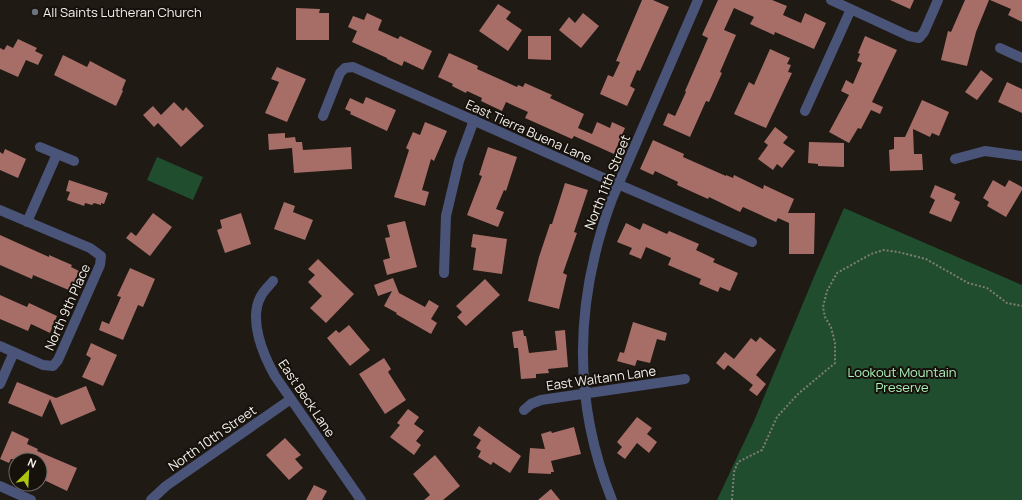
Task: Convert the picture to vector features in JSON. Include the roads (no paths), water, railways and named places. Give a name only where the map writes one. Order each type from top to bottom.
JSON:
[{"type":"street","name":"North 11th Street","points":[[612,500],[599,464],[591,435],[585,393],[582,354],[588,284],[602,225],[698,0]]},
{"type":"street","points":[[831,0],[909,36],[919,38],[924,32],[938,0]]},
{"type":"street","points":[[805,111],[851,9]]},
{"type":"street","points":[[1000,48],[1022,58]]},
{"type":"street","name":"East Tierra Buena Lane","points":[[323,116],[340,73],[345,68],[353,67],[618,185],[752,242]]},
{"type":"street","points":[[444,273],[446,216],[459,161],[474,120]]},
{"type":"street","points":[[40,147],[74,161]]},
{"type":"street","points":[[954,159],[985,151],[1022,156]]},
{"type":"street","points":[[0,210],[27,222],[57,154]]},
{"type":"street","name":"North 9th Place","points":[[14,352],[43,365],[53,366],[58,360],[100,265],[101,256],[90,248],[27,222]]},
{"type":"street","name":"East Beck Lane","points":[[273,281],[261,296],[258,305],[256,323],[259,342],[265,359],[291,399],[362,500]]},
{"type":"street","points":[[0,346],[14,352],[0,384]]},
{"type":"street","name":"East Waltann Lane","points":[[524,410],[531,404],[541,400],[685,379]]},
{"type":"street","name":"North 10th Street","points":[[151,500],[166,486],[291,399]]},
{"type":"street","points":[[0,486],[31,500]]},
{"type":"place","name":"All Saints Lutheran Church","points":[[35,12]]},
{"type":"park label","name":"Lookout Mountain Preserve","points":[[902,380]]}]
